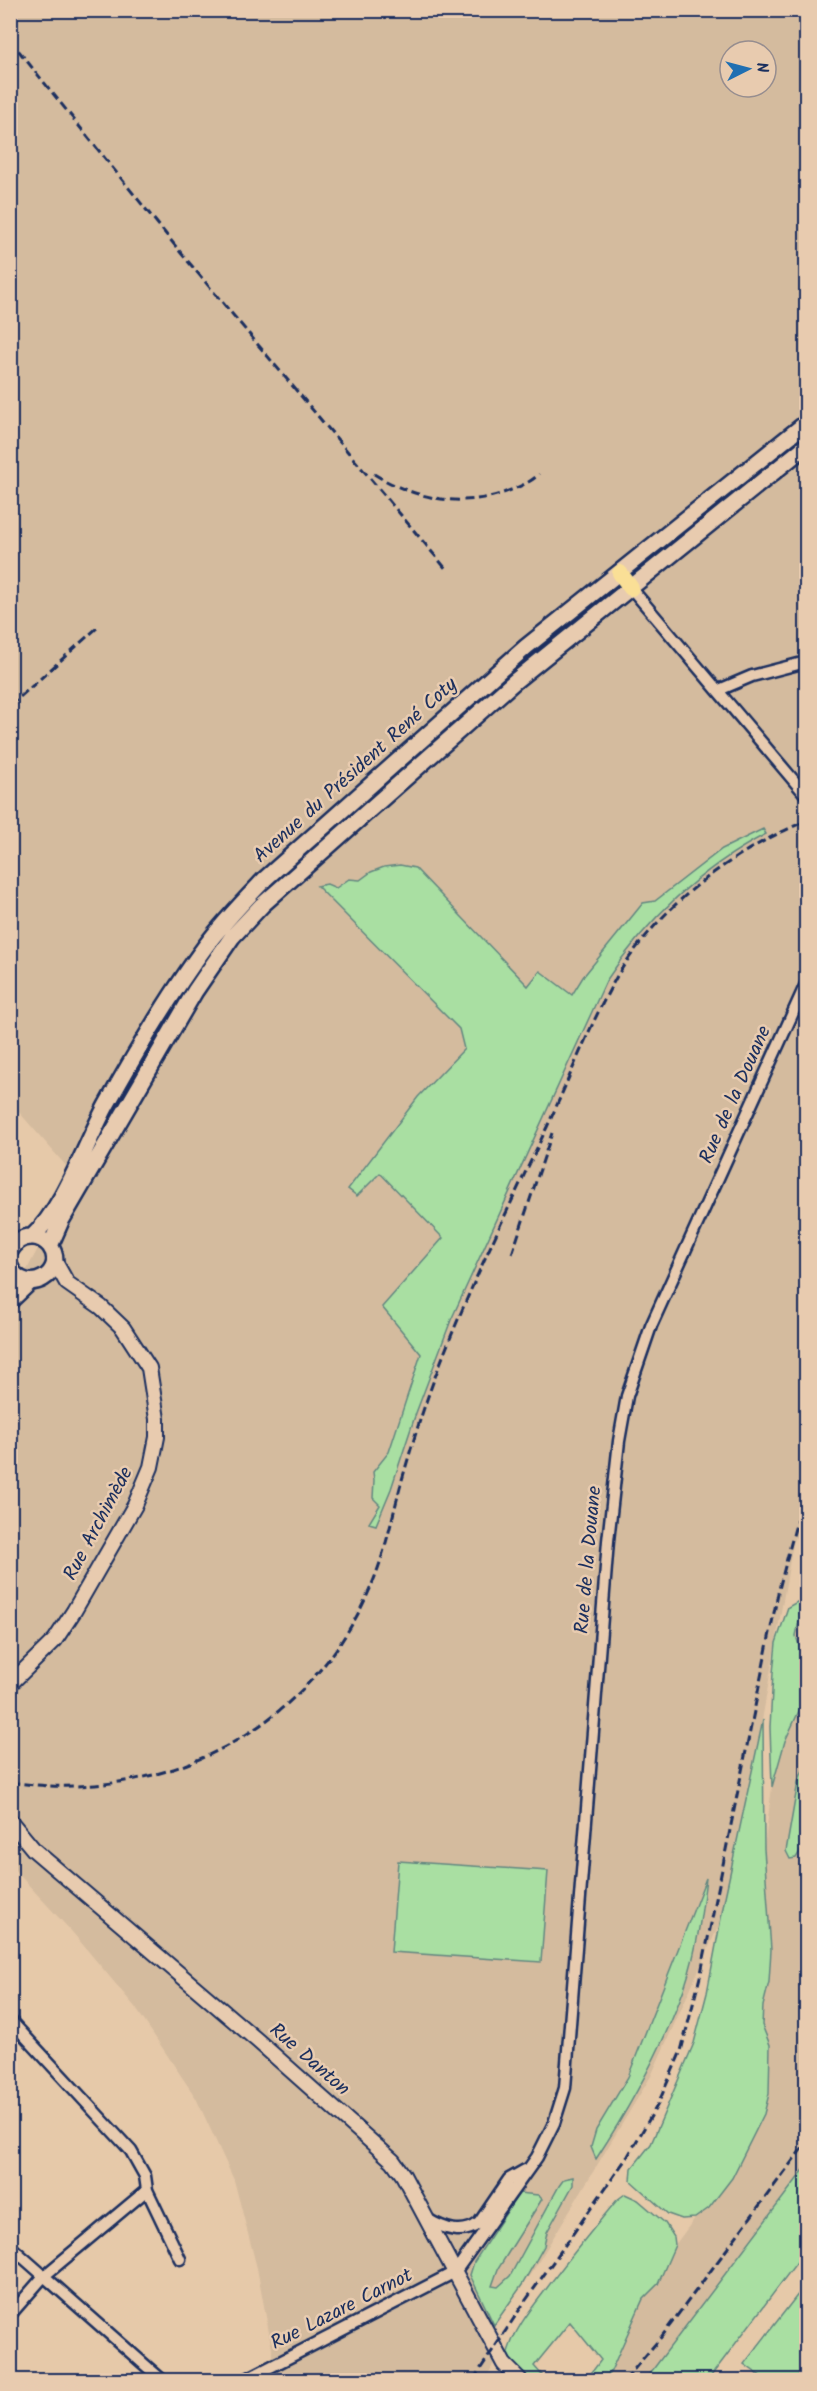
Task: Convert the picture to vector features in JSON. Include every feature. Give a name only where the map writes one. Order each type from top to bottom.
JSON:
[{"type":"main road","name":"Avenue du Président René Coty","points":[[18,1241],[43,1225],[63,1192],[94,1128],[167,1004],[227,919],[296,850],[526,647],[807,423]]},
{"type":"main road","name":"Avenue du Président René Coty","points":[[10,1301],[49,1273],[61,1221],[195,991],[232,937],[277,890],[514,681],[807,446]]},
{"type":"main road","points":[[620,573],[631,588]]},
{"type":"main road","points":[[18,1241],[45,1241],[52,1253]]},
{"type":"main road","points":[[11,1273],[20,1279],[34,1282]]},
{"type":"street","points":[[631,588],[807,795]]},
{"type":"street","points":[[719,690],[752,676],[807,662]]},
{"type":"street","name":"Rue de la Douane","points":[[455,2272],[528,2168],[554,2123],[565,2088],[608,1541],[626,1398],[651,1326],[807,984]]},
{"type":"street","name":"Rue Archimède","points":[[10,1684],[55,1640],[74,1611],[135,1505],[151,1467],[158,1437],[158,1419],[148,1368],[136,1346],[123,1328],[101,1307],[67,1283],[52,1253]]},
{"type":"street","points":[[34,1282],[67,1283]]},
{"type":"street","name":"Rue Danton","points":[[10,1821],[34,1850],[383,2151],[403,2175],[504,2364],[520,2380]]},
{"type":"street","points":[[10,2020],[131,2151],[145,2176],[147,2190],[180,2259]]},
{"type":"street","name":"Rue de la Douane","points":[[425,2217],[438,2226],[453,2230],[474,2227],[509,2178],[528,2168]]},
{"type":"street","points":[[10,2315],[44,2276],[147,2190]]},
{"type":"street","points":[[10,2246],[162,2380]]},
{"type":"street","name":"Rue Lazare Carnot","points":[[245,2380],[455,2272]]},
{"type":"shaded area","points":[[11,11],[806,11],[806,1517],[793,1543],[731,1898],[651,2076],[536,2266],[482,2342],[494,2363],[485,2380],[272,2380],[272,2349],[257,2268],[234,2180],[196,2098],[135,2007],[73,1933],[11,1866],[10,1303],[75,1176],[11,1103]]},
{"type":"shaded area","points":[[806,1696],[806,2167],[645,2380],[607,2380],[643,2299],[658,2284],[675,2245],[695,2218],[709,2208],[732,2178],[764,2114],[770,2046],[762,2025],[763,2006],[769,1982],[771,1950],[764,1849],[772,1787],[785,1741]]},
{"type":"green space","points":[[763,829],[766,834],[719,863],[677,897],[639,937],[606,981],[451,1320],[376,1525],[369,1523],[380,1505],[373,1498],[373,1472],[389,1452],[421,1354],[382,1307],[443,1238],[380,1173],[357,1196],[348,1189],[418,1097],[464,1049],[459,1029],[317,886],[327,884],[336,888],[349,879],[360,880],[384,867],[400,865],[415,868],[528,986],[540,971],[572,995],[583,977],[643,903],[655,901],[722,849]]},
{"type":"green space","points":[[806,1597],[806,1619],[799,1621],[796,1636],[806,1666],[806,1696],[785,1741],[772,1787],[770,1727],[776,1643],[788,1607]]},
{"type":"green space","points":[[763,1720],[764,1849],[771,1950],[769,1982],[763,2006],[762,2025],[770,2045],[769,2094],[764,2114],[732,2178],[709,2208],[695,2218],[682,2219],[668,2214],[631,2181],[632,2168],[651,2144],[694,2043],[707,1993]]},
{"type":"green space","points":[[806,1763],[806,1842],[796,1858],[790,1859],[786,1851],[798,1782]]},
{"type":"green space","points":[[398,1861],[548,1871],[541,1962],[391,1952]]},
{"type":"green space","points":[[706,1878],[693,1957],[685,1987],[641,2083],[596,2159],[591,2147],[596,2130],[628,2077]]},
{"type":"green space","points":[[806,2167],[806,2250],[708,2380],[645,2380]]},
{"type":"green space","points":[[573,2177],[573,2185],[547,2232],[544,2246],[522,2285],[494,2325],[470,2275],[474,2262],[519,2193],[538,2195],[542,2199],[498,2269],[492,2286],[498,2287],[510,2276],[559,2186],[564,2179]]},
{"type":"green space","points":[[625,2194],[638,2200],[665,2223],[674,2237],[675,2245],[658,2284],[643,2299],[607,2380],[586,2380],[601,2360],[570,2322],[534,2366],[542,2375],[538,2380],[528,2378],[507,2356],[518,2329],[572,2255],[617,2200]]},
{"type":"green space","points":[[806,2284],[806,2380],[766,2380],[744,2364]]},
{"type":"railway","points":[[10,40],[181,253],[447,570]]},
{"type":"railway","points":[[374,474],[407,490],[441,499],[459,500],[494,496],[522,485],[539,474]]},
{"type":"railway","points":[[10,706],[99,626]]},
{"type":"railway","points":[[10,1782],[66,1786],[121,1782],[174,1769],[223,1748],[268,1719],[308,1684],[342,1641],[375,1578],[420,1422],[452,1334],[589,1032],[617,976],[654,926],[699,884],[750,849],[806,821]]},
{"type":"railway","points":[[512,1254],[552,1133]]},
{"type":"railway","points":[[473,2380],[526,2300],[628,2156],[658,2104],[681,2051],[701,1973],[778,1593],[795,1528],[806,1497]]},
{"type":"railway","points":[[625,2380],[662,2336],[806,2143]]}]
